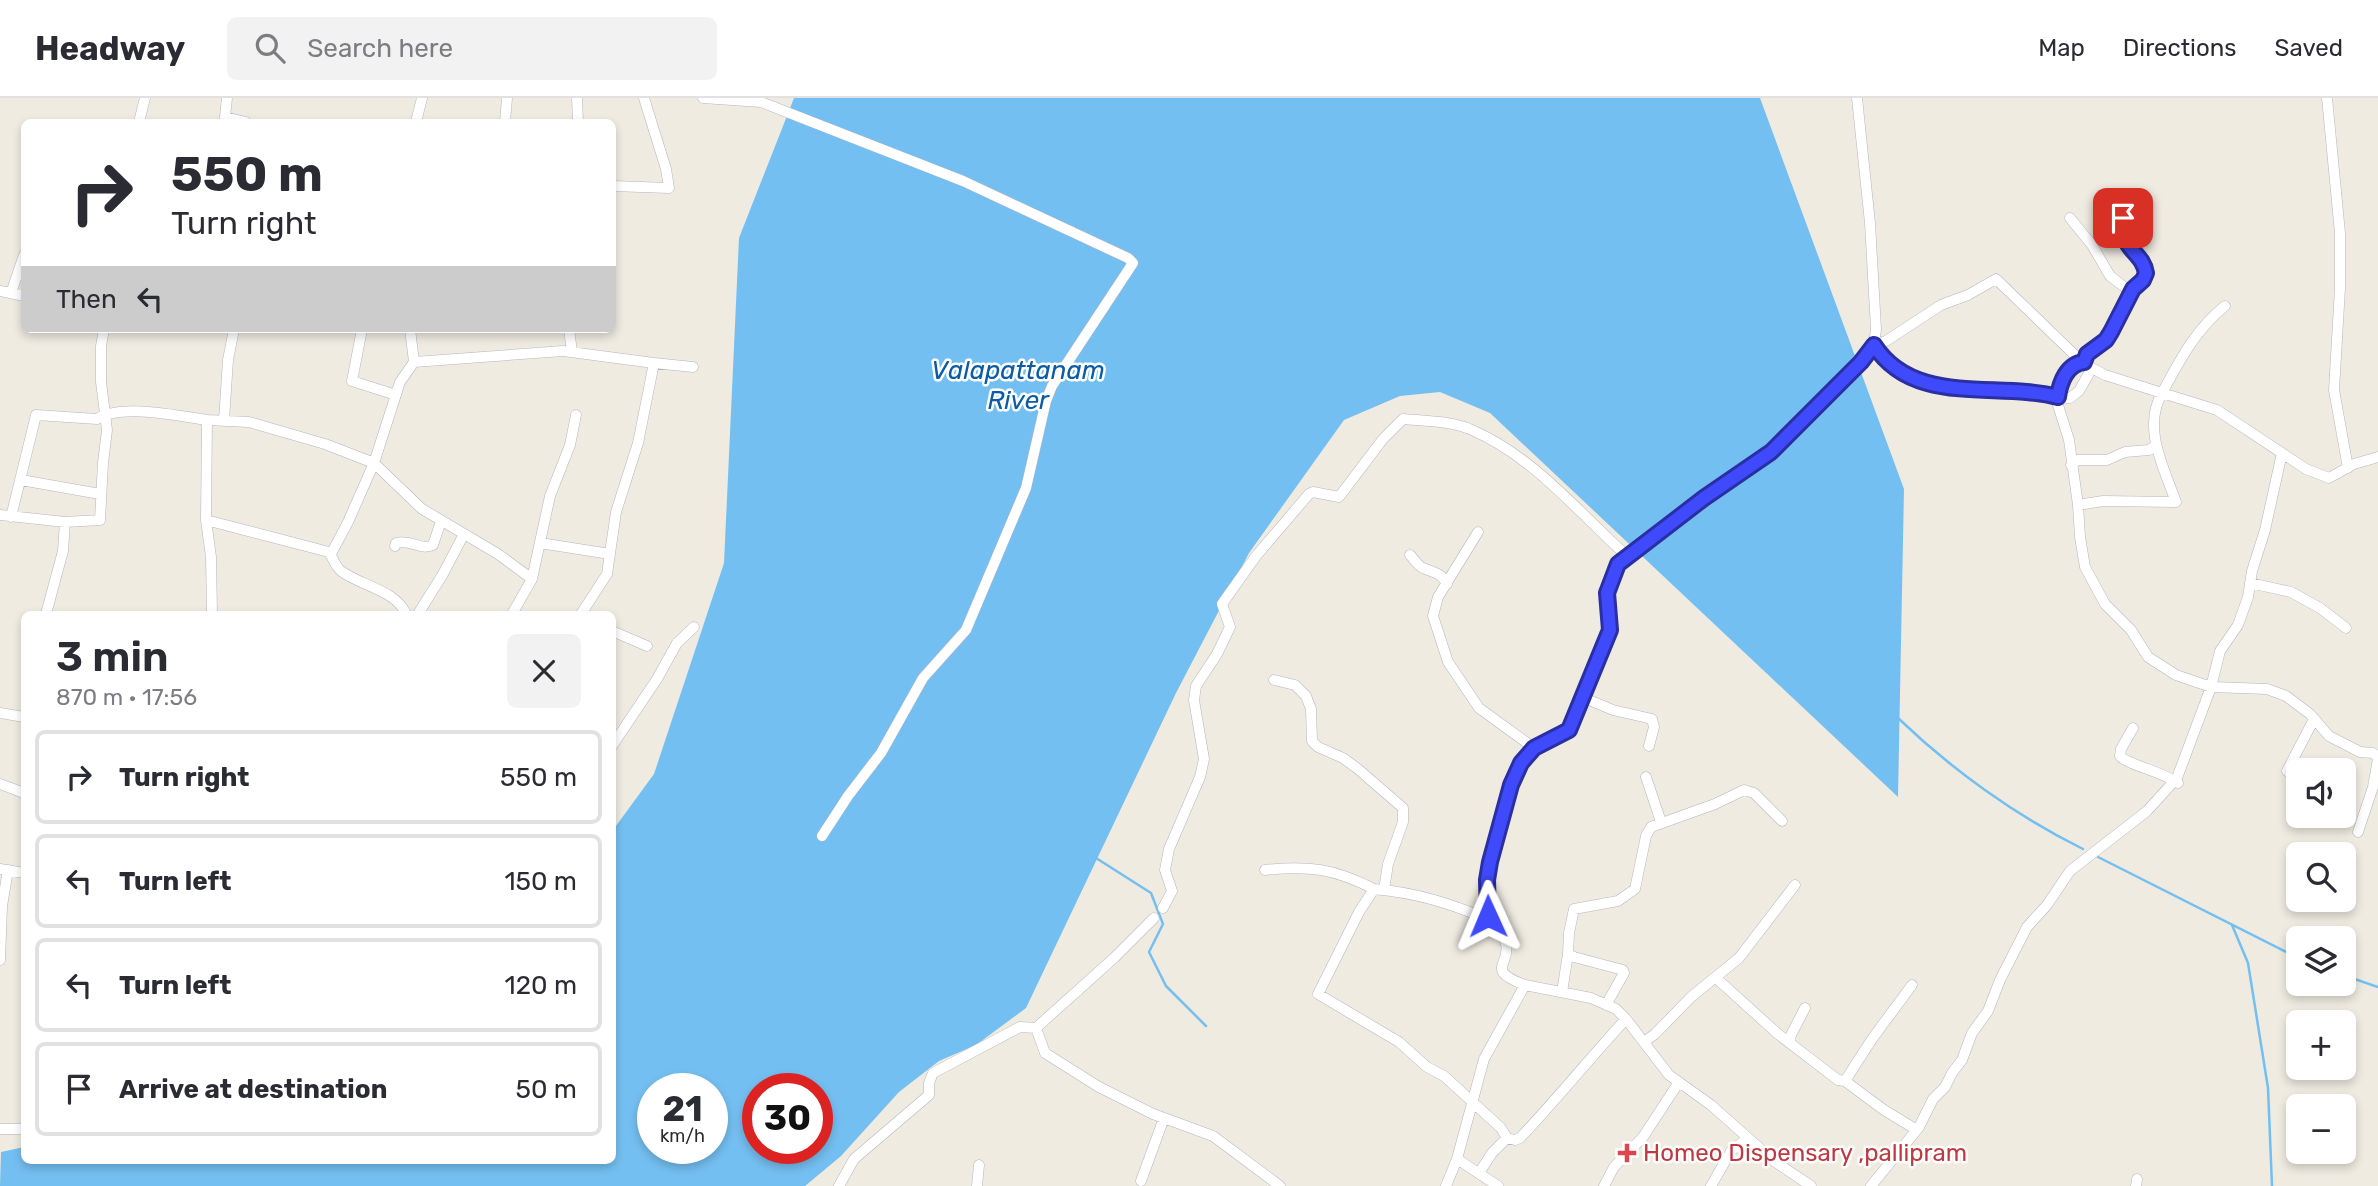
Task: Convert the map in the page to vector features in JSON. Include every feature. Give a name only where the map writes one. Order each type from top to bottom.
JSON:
[{"type":"street","points":[[140,119],[145,98]]},
{"type":"street","points":[[225,119],[227,98]]},
{"type":"street","points":[[417,119],[422,98]]},
{"type":"street","points":[[505,119],[507,98]]},
{"type":"street","points":[[577,98],[578,119]]},
{"type":"street","points":[[616,186],[669,188],[666,169],[644,98]]},
{"type":"street","points":[[705,98],[761,102],[963,181],[1048,218],[1133,263],[1052,386],[1046,401],[1026,488],[966,631],[923,678],[881,752],[821,836]]},
{"type":"street","points":[[1488,919],[1487,880],[1490,862],[1511,785],[1521,763],[1534,748],[1569,730],[1610,630],[1607,593],[1618,564],[1704,498],[1771,452],[1861,362],[1874,345],[1876,329],[1872,242],[1857,98]]},
{"type":"street","points":[[2327,98],[2340,233],[2340,288],[2334,390],[2347,468]]},
{"type":"street","points":[[2070,218],[2086,237],[2110,276],[2131,292]]},
{"type":"street","points":[[1874,345],[1884,360],[1911,379],[1944,387],[2014,390],[2058,397],[2074,396],[2087,354],[2106,340],[2131,292],[2146,273],[2141,260],[2125,240],[2123,218]]},
{"type":"street","points":[[11,293],[21,264]]},
{"type":"street","points":[[1874,345],[1886,341],[1941,305],[1968,295],[1996,279],[2086,364],[2162,393],[2217,410],[2306,469],[2329,478],[2354,464],[2378,457]]},
{"type":"street","points":[[0,291],[21,295]]},
{"type":"street","points":[[2078,505],[2103,501],[2176,502],[2155,446],[2156,405],[2188,345],[2203,326],[2225,306]]},
{"type":"street","points":[[103,333],[101,382],[105,414],[107,430],[100,520],[65,522],[5,516],[21,480],[34,416],[97,419],[105,414],[167,414],[249,422],[325,444],[373,463],[422,509],[498,554],[532,579]]},
{"type":"street","points":[[224,420],[228,360],[233,333]]},
{"type":"street","points":[[361,333],[352,381],[396,395]]},
{"type":"street","points":[[331,554],[373,463],[405,373],[414,362],[410,333]]},
{"type":"street","points":[[570,333],[572,352]]},
{"type":"street","points":[[414,362],[572,352],[693,367]]},
{"type":"street","points":[[585,611],[607,574],[616,512],[638,443],[654,363]]},
{"type":"street","points":[[2086,364],[2066,374],[2059,385],[2059,413],[2069,440],[2085,567],[2105,604],[2131,630],[2148,657],[2176,675],[2211,687],[2267,690],[2286,696],[2314,719],[2329,736],[2360,752],[2373,753],[2378,758],[2373,787],[2358,832]]},
{"type":"street","points":[[514,611],[532,579],[550,496],[570,445],[576,415]]},
{"type":"street","points":[[1163,908],[1172,891],[1165,870],[1168,849],[1200,777],[1204,759],[1194,700],[1196,686],[1217,654],[1230,627],[1222,604],[1256,556],[1309,494],[1313,492],[1339,497],[1383,439],[1403,419],[1470,429],[1506,448],[1542,474],[1627,556]]},
{"type":"street","points":[[207,420],[206,520],[211,556],[212,611]]},
{"type":"street","points":[[2071,465],[2078,460],[2107,460],[2125,452],[2149,450],[2155,446]]},
{"type":"street","points":[[1871,1186],[1917,1130],[1933,1099],[1945,1087],[1962,1059],[1972,1032],[1992,1004],[2000,980],[2027,928],[2047,905],[2070,871],[2147,811],[2176,782],[2211,687],[2220,651],[2238,625],[2283,453]]},
{"type":"street","points":[[21,480],[100,494]]},
{"type":"street","points":[[206,520],[331,554],[340,570],[395,599],[404,611]]},
{"type":"street","points":[[395,546],[396,543],[408,541],[418,546],[433,545],[441,521]]},
{"type":"street","points":[[47,611],[63,551],[65,522]]},
{"type":"street","points":[[1478,532],[1438,597],[1433,616],[1448,662],[1479,708],[1534,748]]},
{"type":"street","points":[[420,611],[464,534]]},
{"type":"street","points":[[540,543],[610,554]]},
{"type":"street","points":[[1410,555],[1422,568],[1433,570],[1443,577],[1447,584]]},
{"type":"street","points":[[2250,583],[2291,592],[2320,608],[2346,628]]},
{"type":"street","points":[[616,740],[657,679],[677,643],[694,627]]},
{"type":"street","points":[[616,633],[647,646]]},
{"type":"street","points":[[1274,680],[1295,685],[1306,696],[1311,709],[1312,741],[1318,747],[1343,758],[1403,808],[1403,822],[1379,889],[1359,912],[1318,994],[1399,1042],[1427,1067],[1444,1076],[1501,1128],[1507,1138],[1515,1140],[1520,1138],[1582,1071],[1626,1019]]},
{"type":"street","points":[[1582,698],[1613,710],[1652,719],[1654,727],[1649,746]]},
{"type":"street","points":[[0,713],[21,716]]},
{"type":"street","points":[[2294,758],[2314,719]]},
{"type":"street","points":[[2133,729],[2121,749],[2120,756],[2124,762],[2153,770],[2176,782]]},
{"type":"street","points":[[1646,777],[1661,822]]},
{"type":"street","points":[[0,784],[21,792]]},
{"type":"street","points":[[1562,992],[1574,909],[1618,901],[1635,888],[1646,836],[1651,827],[1744,790],[1754,793],[1782,821]]},
{"type":"street","points":[[1265,870],[1297,866],[1320,868],[1347,875],[1379,889],[1450,903],[1488,919],[1507,945],[1501,965],[1503,973],[1511,981],[1591,998],[1616,1009],[1669,1075],[1711,1105],[1774,1161],[1811,1186]]},
{"type":"street","points":[[0,960],[4,870]]},
{"type":"street","points":[[1644,1042],[1756,938],[1796,885]]},
{"type":"street","points":[[839,1186],[854,1159],[929,1095],[929,1083],[933,1073],[1020,1027],[1036,1028],[1154,918]]},
{"type":"street","points":[[1569,954],[1623,970],[1624,973],[1606,1005]]},
{"type":"street","points":[[1716,978],[1754,1013],[1838,1080],[1845,1081],[1877,1106],[1917,1130]]},
{"type":"street","points":[[1446,1186],[1457,1159],[1484,1059],[1525,985]]},
{"type":"street","points":[[1845,1081],[1912,985]]},
{"type":"street","points":[[1790,1041],[1805,1008]]},
{"type":"street","points":[[1036,1028],[1045,1053],[1099,1087],[1164,1118],[1213,1136],[1280,1186]]},
{"type":"street","points":[[1604,1186],[1615,1167],[1643,1137],[1679,1082]]},
{"type":"street","points":[[1142,1181],[1164,1118]]},
{"type":"street","points":[[0,1129],[21,1129]]},
{"type":"street","points":[[1479,1173],[1492,1153],[1507,1138]]},
{"type":"street","points":[[1711,1186],[1731,1151],[1748,1138]]},
{"type":"street","points":[[1457,1159],[1498,1186]]},
{"type":"street","points":[[977,1186],[979,1165]]},
{"type":"water","name":"Valapattanam River","points":[[794,98],[1760,98],[1904,489],[1898,797],[1490,413],[1440,392],[1400,396],[1344,420],[1249,553],[1176,693],[1026,1008],[976,1045],[939,1061],[899,1092],[833,1163],[833,1073],[742,1073],[742,1164],[831,1164],[805,1186],[0,1186],[1,1152],[21,1148],[21,1164],[616,1164],[616,826],[654,774],[724,563],[739,238]]},
{"type":"waterway","points":[[1898,718],[1985,790],[2033,822],[2083,849]]},
{"type":"waterway","points":[[2098,857],[2286,952]]},
{"type":"waterway","points":[[1096,858],[1151,893],[1163,924],[1149,952],[1166,986],[1206,1026]]},
{"type":"waterway","points":[[2232,925],[2248,963],[2268,1088],[2272,1186]]},
{"type":"waterway","points":[[2356,979],[2378,987]]},
{"type":"place","name":"Homeo Dispensary ,pallipram","points":[[1627,1153]]},
{"type":"route","points":[[1488,916],[1486,900],[1490,862],[1511,785],[1521,763],[1534,748],[1569,730],[1610,630],[1607,593],[1618,564],[1704,498],[1771,452],[1861,362],[1874,345],[1884,360],[1911,379],[1944,387],[2014,390],[2058,397],[2059,385],[2066,374],[2078,362],[2084,362],[2087,354],[2106,340],[2124,304],[2146,273],[2141,260],[2125,240],[2123,218]]}]
